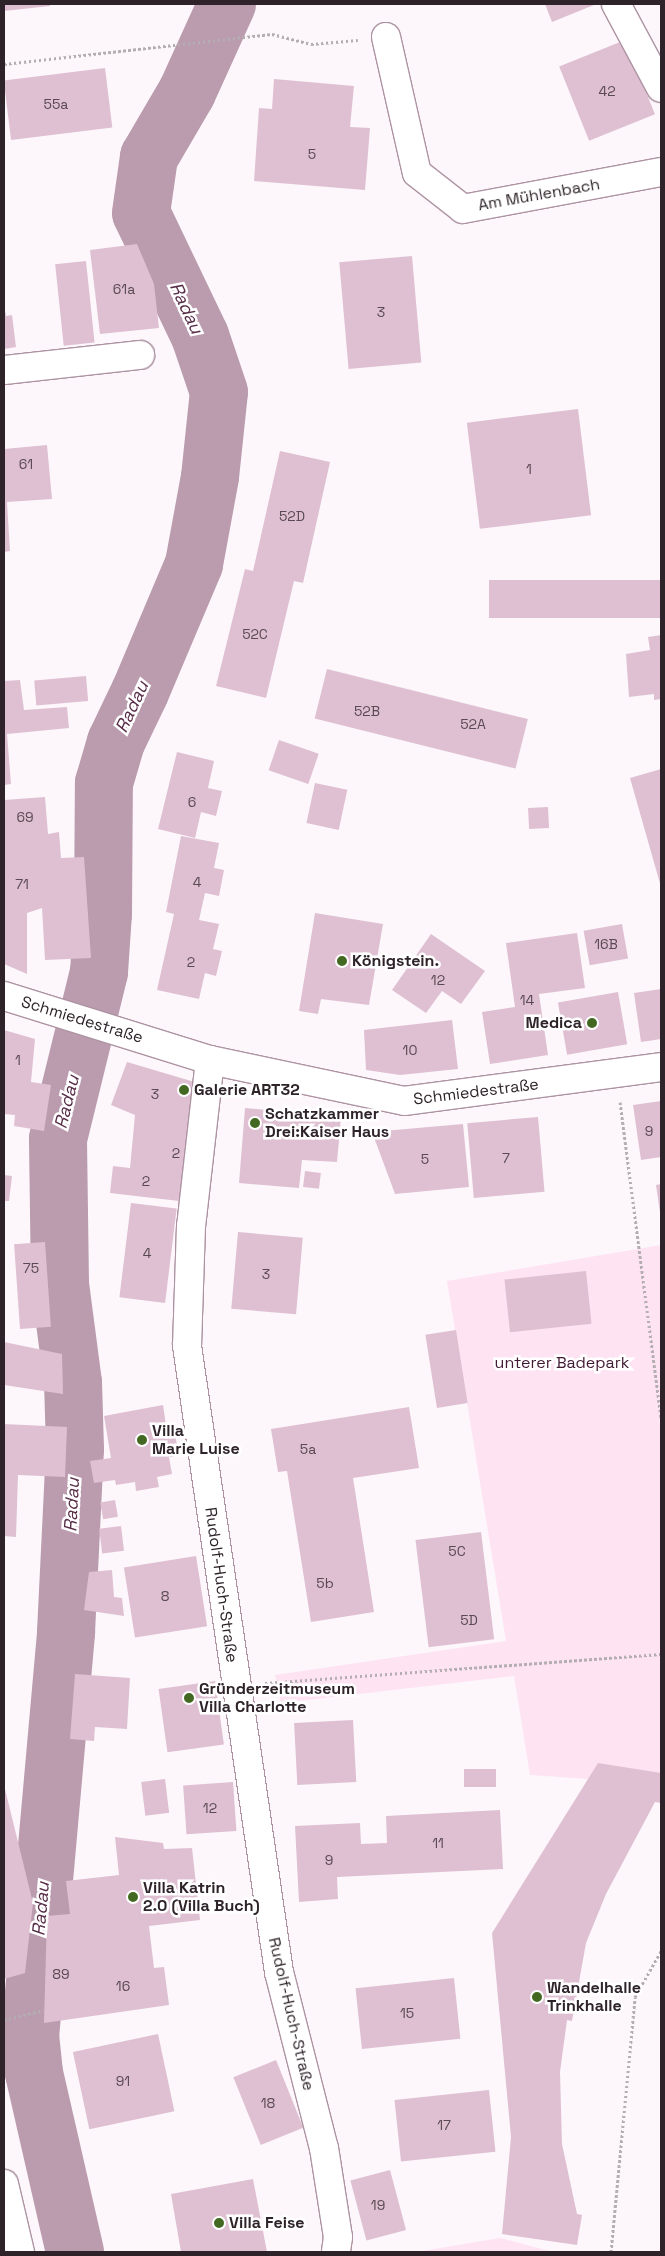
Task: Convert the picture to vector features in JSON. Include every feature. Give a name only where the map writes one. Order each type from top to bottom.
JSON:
[{"type":"street","points":[[616,4],[661,88]]},
{"type":"street","name":"Am Mühlenbach","points":[[386,37],[417,173],[463,209],[661,172]]},
{"type":"street","points":[[4,370],[140,355]]},
{"type":"street","name":"Schmiedestraße","points":[[4,996],[210,1060],[404,1101],[616,1075],[661,1067]]},
{"type":"street","name":"Rudolf-Huch-Straße","points":[[210,1060],[191,1226],[187,1346],[279,1972],[324,2148],[338,2237],[336,2252]]},
{"type":"street","points":[[4,2184],[20,2252]]},
{"type":"path","points":[[4,64],[163,44],[272,34],[311,44],[386,37]]},
{"type":"path","points":[[616,1075],[661,1418]]},
{"type":"path","points":[[236,1685],[661,1654]]},
{"type":"path","points":[[611,2252],[635,1997],[661,1951]]},
{"type":"path","points":[[4,2020],[44,2010]]},
{"type":"green space","name":"unterer Badepark","points":[[661,1245],[661,1784],[530,1775],[514,1676],[281,1703],[275,1675],[506,1641],[447,1281]]},
{"type":"green space","points":[[500,2238],[553,2252],[416,2252]]},
{"type":"building","points":[[4,4],[50,4],[50,6],[4,11]]},
{"type":"building","points":[[545,4],[593,4],[594,5],[552,22]]},
{"type":"building","points":[[625,40],[655,114],[589,141],[559,67]]},
{"type":"building","points":[[105,68],[112,128],[11,140],[4,80]]},
{"type":"building","points":[[274,79],[354,86],[350,127],[370,128],[365,190],[254,181],[259,108],[272,109]]},
{"type":"building","points":[[137,244],[154,284],[159,328],[100,334],[90,250]]},
{"type":"building","points":[[412,256],[421,363],[349,369],[339,262]]},
{"type":"building","points":[[86,261],[95,343],[64,346],[55,264]]},
{"type":"building","points":[[4,305],[6,316],[12,315],[16,347],[4,349]]},
{"type":"building","points":[[578,409],[591,515],[480,529],[467,423]]},
{"type":"building","points":[[47,445],[52,499],[7,502],[10,551],[4,552],[4,449]]},
{"type":"building","points":[[280,451],[330,462],[303,583],[294,581],[266,698],[216,686],[245,569],[253,571]]},
{"type":"building","points":[[489,580],[661,580],[661,618],[489,618]]},
{"type":"building","points":[[661,635],[661,699],[654,700],[654,694],[629,697],[626,654],[650,650],[648,637]]},
{"type":"building","points":[[327,669],[528,719],[516,769],[315,718]]},
{"type":"building","points":[[86,676],[88,701],[36,705],[34,681]]},
{"type":"building","points":[[20,680],[24,710],[67,707],[69,728],[7,734],[11,784],[4,785],[4,681]]},
{"type":"building","points":[[279,740],[319,754],[308,784],[269,770]]},
{"type":"building","points":[[177,752],[214,761],[208,788],[222,791],[216,816],[201,812],[195,838],[158,829]]},
{"type":"building","points":[[661,769],[661,887],[630,778]]},
{"type":"building","points":[[315,783],[347,790],[339,830],[306,823]]},
{"type":"building","points":[[45,797],[48,834],[59,832],[61,858],[84,857],[91,958],[45,960],[42,908],[27,913],[27,974],[4,964],[4,800]]},
{"type":"building","points":[[548,807],[549,828],[529,829],[528,808]]},
{"type":"building","points":[[181,836],[219,843],[214,868],[224,870],[219,896],[205,893],[199,920],[219,924],[213,949],[222,951],[216,976],[205,973],[199,999],[157,990],[174,914],[166,912]]},
{"type":"building","name":"Königstein.","points":[[315,913],[383,924],[369,1005],[321,999],[318,1014],[299,1011]]},
{"type":"building","points":[[622,924],[628,958],[590,965],[584,931]]},
{"type":"building","points":[[577,933],[585,988],[539,994],[548,1055],[490,1064],[482,1012],[515,1007],[506,943]]},
{"type":"building","points":[[431,934],[485,971],[461,1004],[442,991],[426,1013],[392,990]]},
{"type":"building","points":[[661,989],[661,1039],[641,1042],[634,993]]},
{"type":"building","name":"Medica","points":[[618,992],[627,1044],[567,1055],[558,1003]]},
{"type":"building","points":[[452,1020],[458,1069],[400,1075],[366,1070],[364,1030]]},
{"type":"building","points":[[4,1030],[35,1039],[31,1082],[51,1085],[44,1131],[14,1126],[15,1115],[4,1114]]},
{"type":"building","points":[[127,1062],[198,1083],[179,1201],[110,1193],[113,1166],[130,1168],[135,1115],[111,1105]]},
{"type":"building","points":[[661,1101],[661,1157],[641,1160],[633,1105]]},
{"type":"building","points":[[245,1108],[341,1117],[337,1162],[302,1160],[299,1188],[239,1183]]},
{"type":"building","points":[[538,1117],[545,1192],[474,1198],[467,1123]]},
{"type":"building","points":[[463,1124],[469,1187],[395,1194],[372,1132]]},
{"type":"building","points":[[305,1171],[321,1173],[319,1189],[303,1187]]},
{"type":"building","points":[[4,1175],[12,1176],[9,1201],[4,1201]]},
{"type":"building","points":[[661,1184],[661,1212],[660,1212],[656,1185]]},
{"type":"building","points":[[131,1203],[177,1209],[165,1303],[119,1297]]},
{"type":"building","points":[[238,1232],[303,1238],[296,1314],[231,1309]]},
{"type":"building","points":[[45,1242],[51,1327],[20,1329],[14,1244]]},
{"type":"building","points":[[586,1271],[592,1324],[510,1332],[504,1280]]},
{"type":"building","points":[[456,1330],[468,1403],[437,1408],[425,1335]]},
{"type":"building","points":[[4,1342],[62,1354],[63,1394],[4,1385]]},
{"type":"building","name":"Villa Marie Luise","points":[[163,1405],[166,1425],[173,1423],[179,1456],[169,1457],[172,1474],[157,1477],[159,1487],[136,1491],[135,1482],[116,1485],[115,1480],[94,1483],[90,1461],[111,1458],[104,1416]]},
{"type":"building","points":[[409,1407],[419,1468],[353,1478],[374,1612],[311,1622],[287,1471],[278,1472],[271,1429]]},
{"type":"building","points":[[4,1424],[67,1427],[65,1477],[18,1475],[16,1537],[4,1536]]},
{"type":"building","points":[[115,1500],[118,1517],[103,1519],[100,1503]]},
{"type":"building","points":[[121,1526],[124,1551],[102,1553],[99,1529]]},
{"type":"building","points":[[481,1532],[494,1639],[429,1647],[415,1540]]},
{"type":"building","points":[[196,1556],[207,1626],[135,1638],[124,1567]]},
{"type":"building","points":[[112,1570],[114,1597],[122,1598],[124,1616],[84,1610],[89,1572]]},
{"type":"building","points":[[75,1674],[130,1678],[127,1729],[95,1727],[94,1741],[70,1739]]},
{"type":"building","points":[[215,1681],[224,1744],[167,1752],[159,1689]]},
{"type":"building","points":[[353,1720],[356,1782],[297,1785],[294,1723]]},
{"type":"building","name":"Wandelhalle Trinkhalle","points":[[598,1763],[661,1773],[661,1803],[655,1802],[606,1894],[586,1943],[572,2021],[567,2020],[560,2072],[562,2144],[577,2214],[582,2215],[577,2245],[502,2234],[511,2137],[492,1933]]},
{"type":"building","points":[[464,1769],[496,1769],[496,1787],[464,1787]]},
{"type":"building","points":[[165,1779],[169,1813],[145,1816],[141,1782]]},
{"type":"building","points":[[233,1782],[236,1831],[187,1834],[183,1785]]},
{"type":"building","points":[[4,1785],[33,1903],[25,1973],[4,1979]]},
{"type":"building","points":[[500,1810],[503,1869],[337,1877],[338,1899],[299,1902],[295,1826],[360,1823],[361,1844],[387,1843],[386,1816]]},
{"type":"building","points":[[115,1837],[163,1843],[164,1849],[192,1848],[200,1920],[149,1926],[154,1968],[164,1967],[169,2005],[44,2023],[47,1916],[70,1914],[66,1881],[119,1875]]},
{"type":"building","points":[[454,1978],[460,2039],[362,2049],[356,1988]]},
{"type":"building","points":[[158,2034],[174,2111],[89,2129],[73,2052]]},
{"type":"building","points":[[276,2060],[303,2128],[261,2145],[233,2077]]},
{"type":"building","points":[[489,2090],[495,2152],[401,2162],[395,2100]]},
{"type":"building","points":[[390,2170],[406,2230],[366,2240],[350,2181]]},
{"type":"building","name":"Villa Feise","points":[[253,2179],[267,2252],[181,2252],[171,2194]]},
{"type":"waterway","name":"Radau","points":[[75,2252],[34,2073],[30,2037],[66,1632],[75,1449],[73,1383],[60,1284],[58,1139],[99,972],[103,914],[104,783],[116,742],[140,692],[194,564],[210,477],[219,392],[200,336],[141,213],[149,157],[187,92],[227,4]]},
{"type":"place","name":"Königstein.","points":[[342,961]]},
{"type":"place","name":"Medica","points":[[592,1023]]},
{"type":"place","name":"Galerie ART32","points":[[184,1090]]},
{"type":"place","name":"Schatzkammer Drei:Kaiser Haus","points":[[255,1123]]},
{"type":"place","name":"Villa Marie Luise","points":[[142,1440]]},
{"type":"place","name":"Gründerzeitmuseum Villa Charlotte","points":[[189,1698]]},
{"type":"place","name":"Villa Katrin 2.0 (Villa Buch)","points":[[133,1897]]},
{"type":"place","name":"Wandelhalle Trinkhalle","points":[[537,1997]]},
{"type":"place","name":"Villa Feise","points":[[219,2223]]}]
